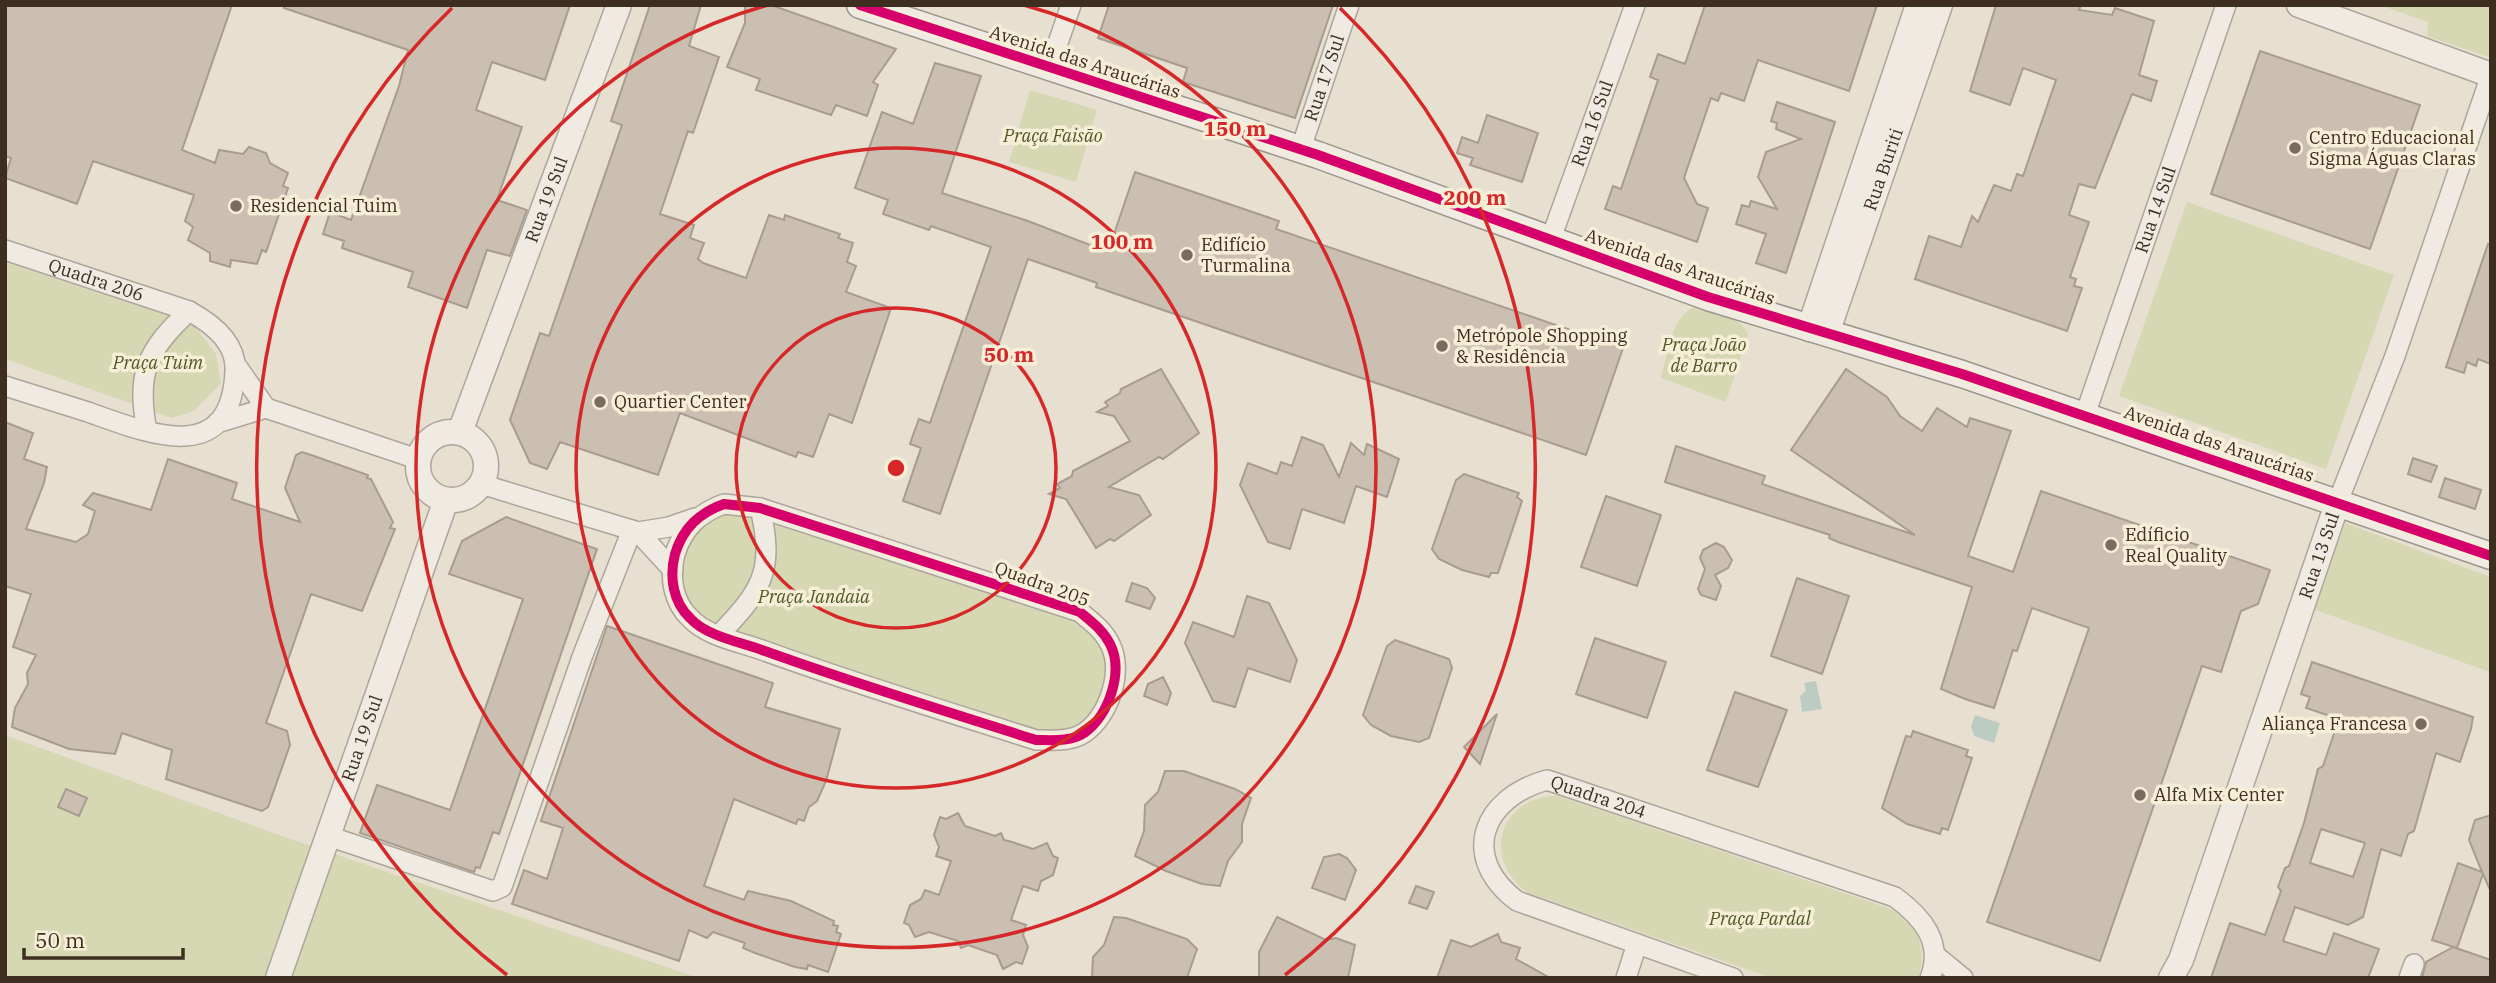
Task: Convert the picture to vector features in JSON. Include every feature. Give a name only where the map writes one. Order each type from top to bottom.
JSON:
[{"type":"main road","name":"Avenida das Araucárias","points":[[860,5],[1300,151],[1708,297],[2085,415],[2491,556]]},
{"type":"street","name":"Rua 19 Sul","points":[[460,432],[619,5]]},
{"type":"street","points":[[1049,69],[1071,5]]},
{"type":"street","name":"Rua 17 Sul","points":[[1300,151],[1349,5]]},
{"type":"street","name":"Rua 16 Sul","points":[[1548,239],[1635,5]]},
{"type":"street","name":"Rua Buriti","points":[[1818,331],[1918,5]]},
{"type":"street","name":"Rua Buriti","points":[[1818,331],[1940,5]]},
{"type":"street","name":"Rua 14 Sul","points":[[2085,415],[2226,5]]},
{"type":"street","points":[[2300,5],[2491,75]]},
{"type":"street","name":"Rua 13 Sul","points":[[2177,972],[2337,504],[2395,356],[2491,75]]},
{"type":"street","name":"Quadra 206","points":[[5,250],[188,311],[207,321],[227,342],[236,365],[266,408]]},
{"type":"street","points":[[147,431],[141,401],[143,377],[150,355],[162,335],[188,311]]},
{"type":"street","points":[[5,386],[177,439],[206,432],[217,423],[234,397],[236,365]]},
{"type":"street","points":[[217,423],[266,408],[417,459]]},
{"type":"street","points":[[460,432],[478,444],[486,463],[481,484],[467,497],[446,500],[427,490],[417,470],[417,459],[429,439],[438,433],[460,432]]},
{"type":"street","name":"Quadra 205","points":[[481,484],[635,531],[669,527],[698,517]]},
{"type":"street","name":"Rua 19 Sul","points":[[278,978],[446,500]]},
{"type":"street","name":"Quadra 205","points":[[724,504],[760,508],[1080,612],[1098,626],[1112,646],[1115,677],[1103,711],[1084,733],[1065,740],[1036,740],[719,635],[691,621],[676,601],[673,570],[682,536],[704,511],[724,504]]},
{"type":"street","points":[[719,635],[751,602],[763,580],[767,539],[760,508]]},
{"type":"street","points":[[328,836],[493,891],[502,887],[582,657],[635,531],[673,570]]},
{"type":"street","name":"Quadra 204","points":[[1733,978],[1517,901],[1506,893],[1489,872],[1484,858],[1484,834],[1498,806],[1532,784],[1547,780],[1895,897],[1924,924],[1935,955]]},
{"type":"street","points":[[1626,978],[1637,944]]},
{"type":"street","points":[[1930,978],[1935,955],[1963,978]]},
{"type":"green space","points":[[2380,5],[2491,5],[2491,58],[2427,36],[2428,22]]},
{"type":"green space","name":"Praça Faisão","points":[[1030,90],[1097,110],[1076,182],[1009,162]]},
{"type":"green space","points":[[2187,202],[2394,275],[2326,469],[2119,396]]},
{"type":"green space","name":"Praça Tuim","points":[[5,262],[193,324],[216,354],[221,383],[194,411],[172,418],[5,359]]},
{"type":"green space","name":"Praça João de Barro","points":[[1695,307],[1733,319],[1748,334],[1726,402],[1661,378],[1676,327],[1687,311]]},
{"type":"green space","name":"Praça Jandaia","points":[[724,504],[1080,612],[1112,646],[1103,711],[1065,740],[691,621],[673,579],[678,545]]},
{"type":"green space","points":[[2345,523],[2491,577],[2490,672],[2313,609]]},
{"type":"green space","points":[[5,735],[279,835],[699,978],[5,978]]},
{"type":"green space","name":"Praça Pardal","points":[[1558,796],[1894,910],[1909,924],[1919,940],[1922,958],[1918,978],[1772,978],[1528,893],[1513,879],[1504,864],[1501,848],[1503,832],[1510,818],[1521,807],[1538,799]]},
{"type":"shaded area","points":[[1816,681],[1822,709],[1802,712],[1800,696],[1806,691],[1804,683]]},
{"type":"shaded area","points":[[1975,715],[2000,723],[1994,743],[1974,736],[1971,726]]},
{"type":"building","points":[[5,5],[232,5],[182,150],[215,163],[219,150],[243,154],[249,147],[266,153],[270,163],[288,173],[283,186],[288,188],[266,252],[262,250],[257,264],[231,260],[230,267],[210,261],[210,253],[188,240],[193,227],[185,221],[194,195],[93,161],[77,204],[5,178],[11,158],[5,156]]},
{"type":"building","points":[[284,5],[570,5],[545,80],[492,62],[476,110],[522,127],[497,200],[527,210],[510,256],[487,250],[467,308],[408,287],[413,272],[342,248],[344,241],[323,234],[330,212],[351,220],[399,86],[408,50],[284,8]]},
{"type":"building","points":[[650,5],[701,5],[689,46],[719,57],[693,133],[688,131],[660,214],[694,225],[690,238],[704,243],[698,259],[703,263],[746,278],[769,215],[784,220],[785,215],[840,234],[838,238],[853,243],[847,262],[856,266],[846,292],[891,308],[852,423],[829,414],[813,457],[798,452],[796,457],[680,413],[658,475],[560,442],[547,469],[530,463],[510,420],[540,333],[549,336],[622,125],[611,121]]},
{"type":"building","points":[[745,5],[771,5],[896,49],[873,82],[878,85],[867,116],[836,105],[831,115],[756,90],[760,79],[727,67],[745,23]]},
{"type":"building","points":[[1109,5],[1333,5],[1295,118],[1183,82],[1187,68],[1098,38]]},
{"type":"building","points":[[1705,5],[1877,5],[1849,91],[1758,60],[1744,101],[1721,93],[1718,101],[1711,98],[1684,178],[1697,204],[1708,208],[1697,242],[1605,209],[1613,186],[1621,189],[1658,80],[1650,77],[1658,54],[1685,64]]},
{"type":"building","points":[[1996,5],[2081,5],[2079,10],[2112,15],[2115,8],[2154,21],[2139,75],[2157,81],[2151,101],[2132,94],[2095,188],[2079,184],[2069,215],[2089,222],[2070,277],[2076,279],[2074,286],[2082,288],[2067,331],[1915,279],[1929,236],[1961,247],[1972,216],[1978,222],[1994,185],[2011,191],[2017,174],[2023,176],[2056,80],[2023,68],[2010,105],[1970,91]]},
{"type":"building","points":[[2260,51],[2420,105],[2370,249],[2211,194]]},
{"type":"building","points":[[935,63],[981,76],[942,193],[1028,221],[1108,252],[1135,172],[1279,221],[1276,229],[1623,348],[1586,455],[1096,287],[1097,283],[1028,259],[940,514],[903,501],[921,448],[910,444],[913,435],[919,419],[930,423],[991,247],[931,226],[929,230],[883,214],[888,200],[855,188],[882,112],[913,124]]},
{"type":"building","points":[[1777,102],[1835,122],[1786,273],[1756,263],[1766,234],[1736,224],[1742,205],[1749,207],[1751,201],[1777,209],[1758,177],[1766,152],[1801,139],[1776,129],[1777,123],[1771,121]]},
{"type":"building","points":[[1487,115],[1538,133],[1522,182],[1470,165],[1473,158],[1457,153],[1462,137],[1478,143]]},
{"type":"building","points":[[2488,244],[2491,244],[2491,364],[2478,359],[2476,366],[2467,362],[2464,373],[2446,367]]},
{"type":"building","points":[[1161,369],[1199,433],[1163,459],[1159,457],[1109,487],[1139,495],[1151,515],[1114,541],[1110,539],[1096,548],[1066,499],[1049,494],[1060,488],[1057,484],[1072,476],[1073,471],[1130,441],[1114,416],[1097,412],[1108,406],[1105,402],[1120,393],[1121,389]]},
{"type":"building","points":[[1846,369],[1887,397],[1900,416],[1922,431],[1937,408],[1967,427],[1970,418],[2011,431],[1968,556],[2013,572],[2041,491],[2270,570],[2258,604],[2241,611],[2221,672],[2202,666],[2100,961],[1987,922],[2089,628],[2032,608],[2017,651],[2013,650],[1994,708],[1965,699],[1941,689],[1972,587],[1838,542],[1829,538],[1830,535],[1665,482],[1676,446],[1765,476],[1762,484],[1915,535],[1791,450]]},
{"type":"building","points":[[5,422],[33,433],[24,459],[47,467],[44,483],[26,529],[76,542],[88,534],[95,511],[83,505],[93,493],[151,510],[168,459],[237,483],[232,499],[300,522],[285,488],[296,455],[302,452],[368,475],[367,478],[371,479],[393,522],[390,528],[395,529],[362,611],[311,594],[266,723],[287,731],[290,745],[268,807],[262,811],[166,779],[172,750],[122,733],[115,754],[69,749],[12,727],[15,708],[28,684],[27,673],[36,655],[13,647],[31,594],[5,586]]},
{"type":"building","points":[[1302,437],[1323,445],[1339,477],[1351,443],[1364,455],[1367,444],[1399,459],[1387,497],[1356,486],[1344,523],[1302,509],[1290,549],[1268,542],[1240,485],[1248,463],[1277,474],[1281,462],[1292,466]]},
{"type":"building","points":[[2413,458],[2437,466],[2431,482],[2408,474]]},
{"type":"building","points":[[1464,474],[1519,493],[1517,497],[1522,501],[1498,573],[1491,573],[1489,577],[1462,570],[1439,559],[1432,549],[1456,480]]},
{"type":"building","points":[[2445,478],[2481,490],[2475,509],[2439,497]]},
{"type":"building","points":[[1606,496],[1661,515],[1637,586],[1581,567]]},
{"type":"building","points":[[506,517],[597,549],[499,834],[493,832],[480,868],[476,867],[474,872],[360,833],[377,785],[450,810],[523,599],[449,574],[462,541]]},
{"type":"building","points":[[1716,543],[1724,547],[1732,560],[1728,568],[1715,575],[1721,586],[1716,600],[1701,595],[1698,589],[1705,569],[1700,558],[1703,550]]},
{"type":"building","points":[[1797,578],[1849,596],[1822,674],[1771,656]]},
{"type":"building","points":[[1132,583],[1147,588],[1155,598],[1150,609],[1126,601]]},
{"type":"building","points":[[1247,596],[1269,603],[1297,660],[1290,682],[1248,668],[1235,707],[1213,701],[1185,643],[1193,622],[1234,637]]},
{"type":"building","points":[[607,626],[773,683],[765,707],[840,729],[826,781],[817,801],[809,807],[804,821],[798,819],[796,824],[734,799],[704,886],[744,900],[748,891],[791,901],[834,921],[833,925],[838,926],[836,932],[841,934],[828,972],[808,965],[807,969],[795,967],[743,948],[745,943],[713,932],[707,938],[689,930],[679,961],[512,904],[524,870],[547,879],[563,828],[541,821]]},
{"type":"building","points":[[1595,638],[1666,662],[1647,718],[1576,694]]},
{"type":"building","points":[[1395,640],[1449,659],[1452,668],[1429,738],[1419,742],[1391,736],[1371,725],[1363,715],[1387,646]]},
{"type":"building","points":[[2312,662],[2473,717],[2471,729],[2460,762],[2436,753],[2414,831],[2408,834],[2401,856],[2381,849],[2363,917],[2348,925],[2295,907],[2283,941],[2326,955],[2334,933],[2379,949],[2368,978],[2211,978],[2230,923],[2265,935],[2281,891],[2278,887],[2285,868],[2289,866],[2304,823],[2318,769],[2323,766],[2339,719],[2306,708],[2310,697],[2301,694]],"holes":[[[2321,829],[2365,843],[2353,877],[2310,863]]]},
{"type":"building","points":[[1163,677],[1171,693],[1167,705],[1144,696],[1148,684]]},
{"type":"building","points":[[1735,692],[1787,710],[1758,787],[1707,770]]},
{"type":"building","points":[[1497,714],[1480,764],[1464,747]]},
{"type":"building","points":[[1913,731],[1968,750],[1966,756],[1972,758],[1948,830],[1942,828],[1940,834],[1907,824],[1882,808],[1906,736],[1911,737]]},
{"type":"building","points":[[1165,771],[1184,771],[1235,789],[1251,798],[1242,824],[1242,842],[1228,861],[1220,886],[1202,884],[1135,856],[1144,831],[1145,805],[1158,792]]},
{"type":"building","points":[[66,789],[87,798],[79,816],[58,807]]},
{"type":"building","points":[[958,813],[965,826],[995,836],[1001,833],[1004,840],[1033,849],[1047,843],[1053,856],[1058,858],[1053,875],[1041,881],[1038,891],[1023,886],[1011,920],[1026,925],[1023,935],[1028,947],[1022,964],[1016,962],[1003,969],[997,955],[968,945],[961,948],[958,941],[929,932],[915,937],[909,925],[904,923],[910,905],[921,899],[925,890],[939,895],[951,861],[936,856],[939,847],[934,835],[940,817],[946,819]]},
{"type":"building","points":[[2491,815],[2491,892],[2483,874],[2457,948],[2432,940],[2458,863],[2482,872],[2469,840],[2475,820]]},
{"type":"building","points":[[1339,854],[1347,858],[1356,870],[1345,900],[1312,888],[1324,857]]},
{"type":"building","points":[[1416,886],[1434,892],[1427,909],[1409,903]]},
{"type":"building","points":[[1114,917],[1126,918],[1187,939],[1197,949],[1187,978],[1092,978],[1093,957],[1104,945]]},
{"type":"building","points":[[1277,917],[1326,940],[1336,938],[1355,945],[1348,978],[1259,978],[1259,952]]},
{"type":"building","points":[[1498,934],[1501,942],[1520,948],[1516,959],[1550,978],[1437,978],[1451,940],[1471,947]]},
{"type":"building","points":[[2453,947],[2491,960],[2491,978],[2422,978],[2426,962]]},
{"type":"cycle path","points":[[860,5],[1318,155],[1708,297],[1962,374],[2491,556]]},
{"type":"cycle path","points":[[724,504],[760,508],[1080,612],[1104,634],[1114,655],[1115,680],[1101,716],[1079,736],[1061,740],[1036,740],[830,674],[705,629],[684,612],[676,597],[673,563],[678,545],[687,529],[707,512],[724,504]]},
{"type":"place","name":"Centro Educacional Sigma Águas Claras","points":[[2295,148]]},
{"type":"place","name":"Residencial Tuim","points":[[236,206]]},
{"type":"place","name":"Edifício Turmalina","points":[[1187,255]]},
{"type":"place","name":"Metrópole Shopping & Residência","points":[[1442,346]]},
{"type":"place","name":"Quartier Center","points":[[600,402]]},
{"type":"place","name":"Edíficio Real Quality","points":[[2111,545]]},
{"type":"place","name":"Aliança Francesa","points":[[2421,724]]},
{"type":"place","name":"Alfa Mix Center","points":[[2140,795]]}]
